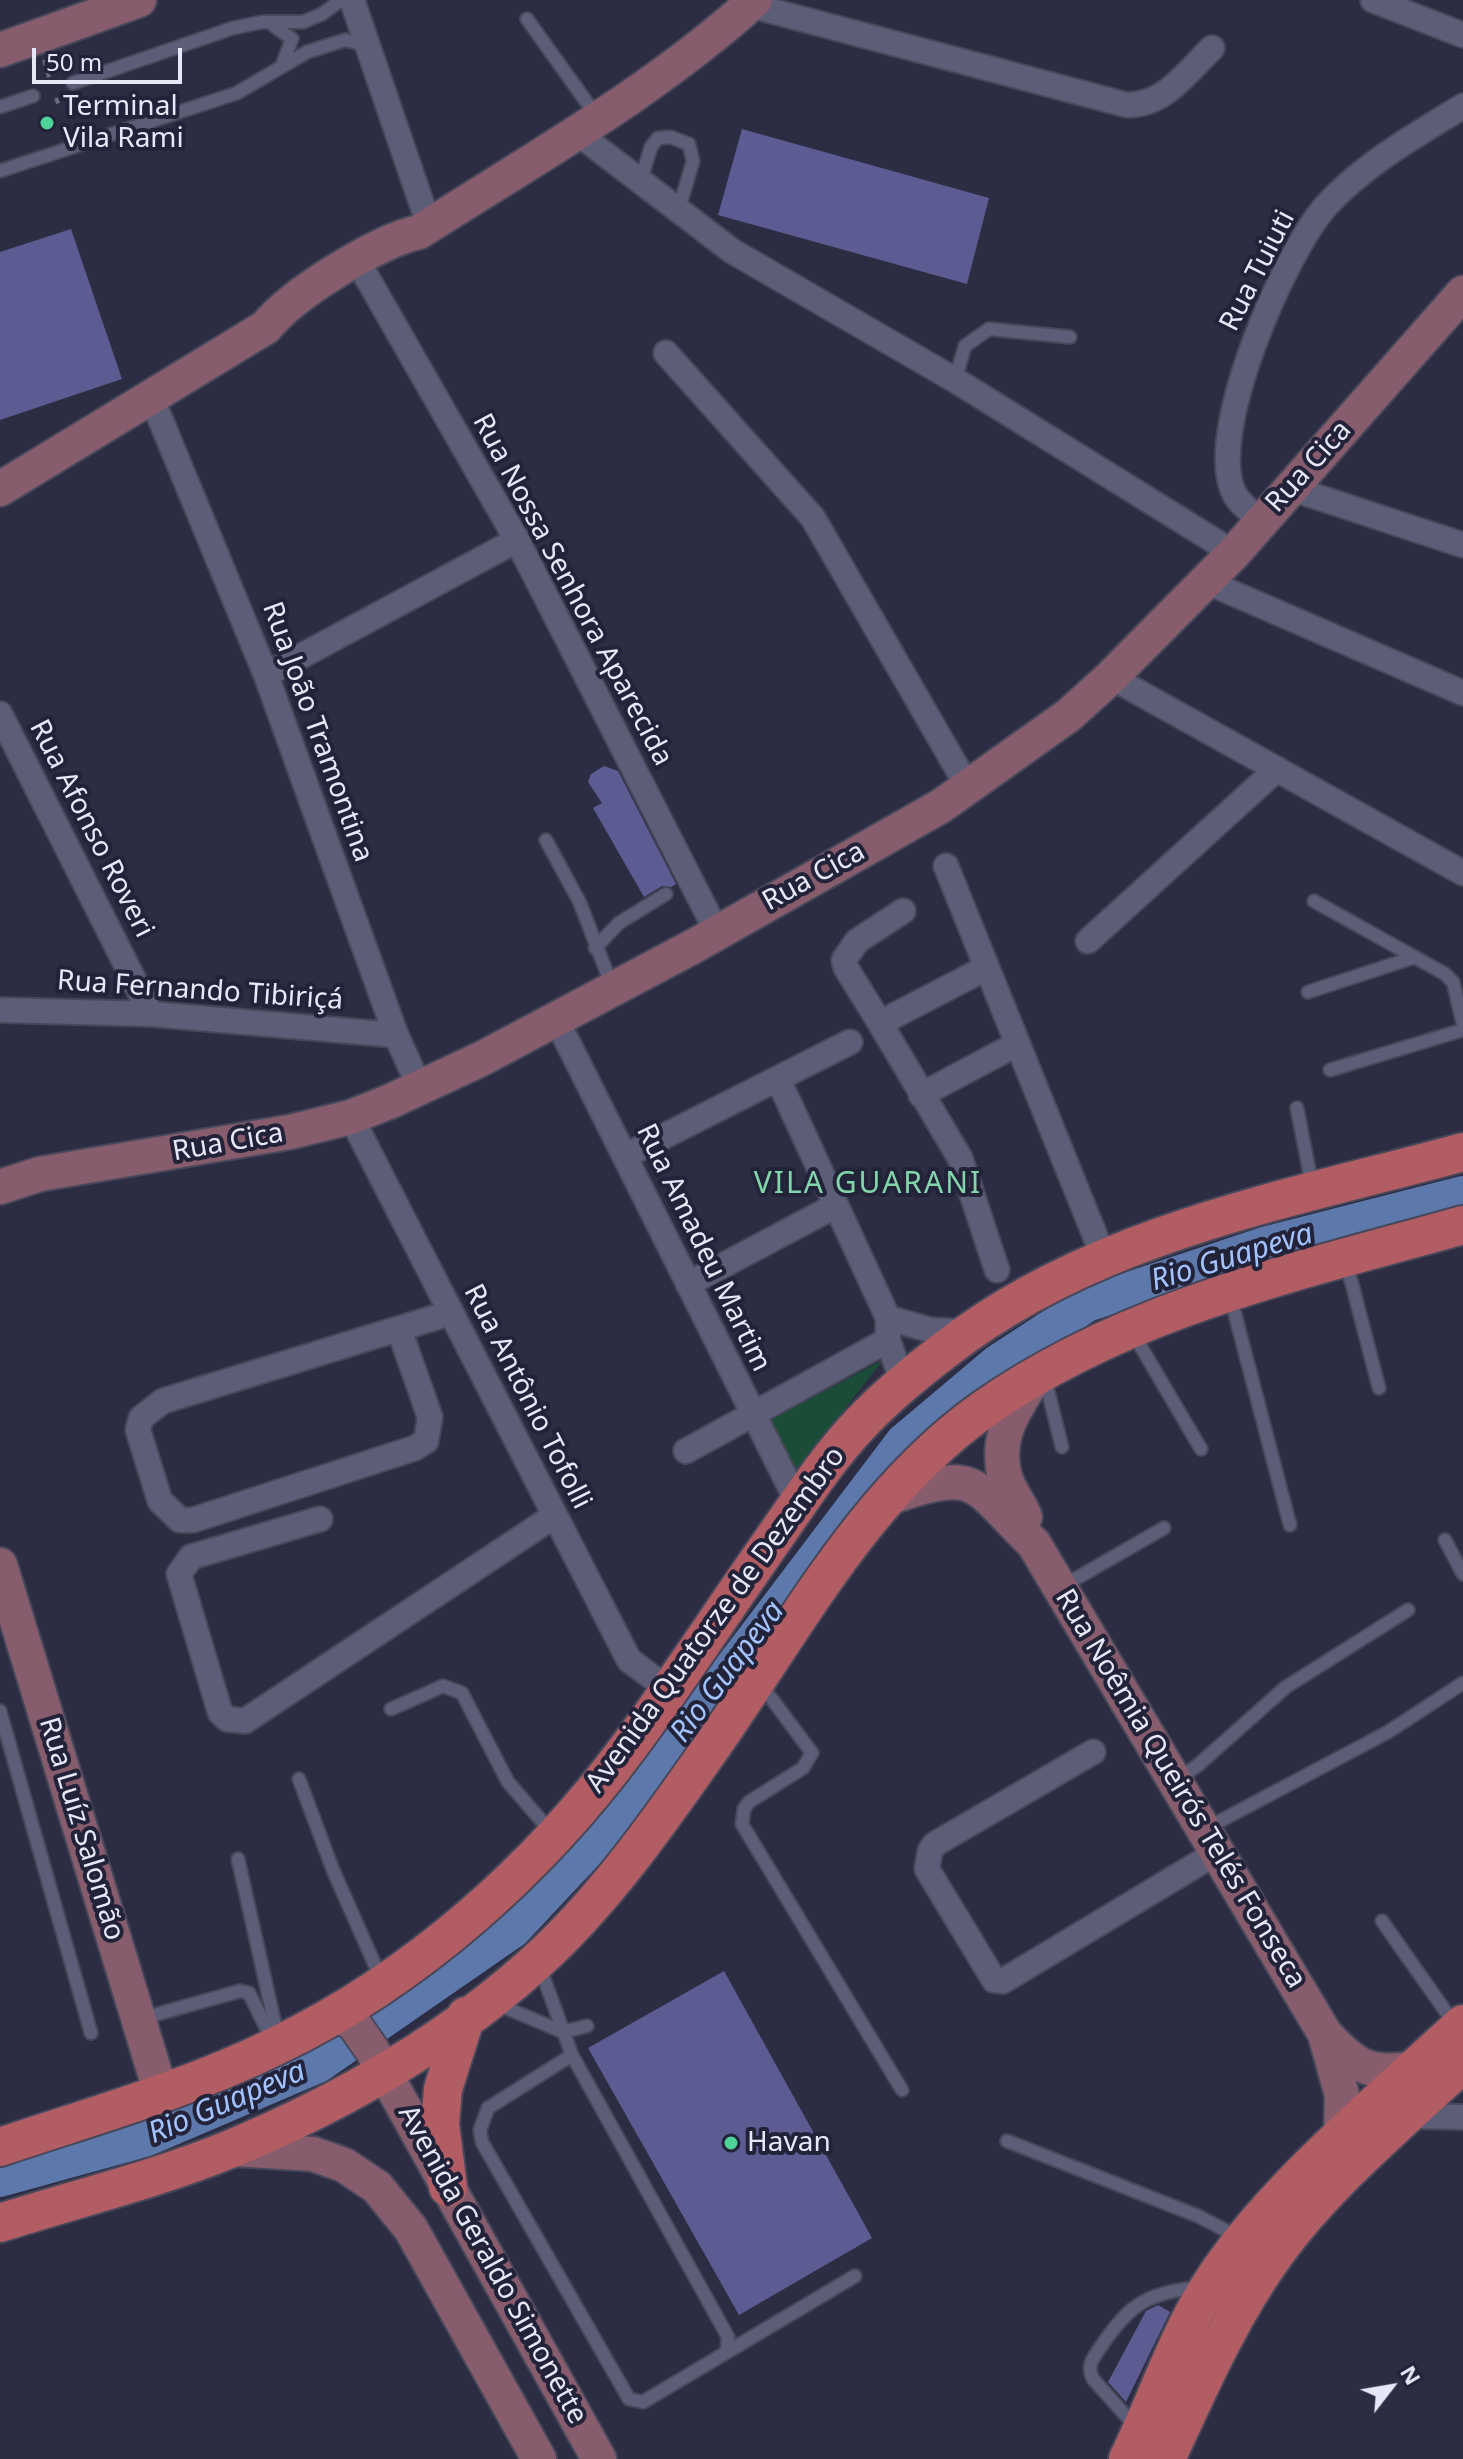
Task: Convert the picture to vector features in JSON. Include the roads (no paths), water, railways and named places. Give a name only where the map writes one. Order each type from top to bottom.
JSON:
[{"type":"main road","name":"Avenida Quatorze de Dezembro","points":[[0,2223],[229,2149],[340,2098],[384,1984],[436,1948],[554,1835],[629,1746],[832,1456],[903,1384],[969,1332],[1104,1258],[1201,1224],[1463,1152]]},
{"type":"main road","name":"Avenida Quatorze de Dezembro","points":[[0,2147],[161,2093],[277,2046],[361,2040],[477,2008],[537,1960],[598,1898],[758,1681],[805,1606],[886,1499],[951,1436],[1039,1374],[1131,1328],[1229,1292],[1463,1225]]},
{"type":"main road","points":[[448,2187],[440,2124],[443,2089],[477,2008]]},
{"type":"main road","points":[[1154,2453],[1180,2338],[1209,2287],[1243,2240],[1414,2068],[1461,2039]]},
{"type":"main road","points":[[1154,2453],[1235,2314],[1276,2253],[1316,2204],[1408,2116],[1461,2039]]},
{"type":"street","points":[[0,50],[139,0]]},
{"type":"street","points":[[352,0],[424,229]]},
{"type":"street","points":[[1373,0],[1463,35]]},
{"type":"street","points":[[0,489],[266,327],[280,309],[362,269],[402,256],[424,229],[695,52],[752,3],[1127,105],[1145,105],[1162,97],[1212,48]]},
{"type":"street","name":"Rua Tuiuti","points":[[1261,521],[1234,494],[1230,457],[1241,378],[1263,317],[1291,260],[1324,209],[1354,177],[1463,106]]},
{"type":"street","points":[[587,125],[640,183],[732,251],[955,380],[1234,553]]},
{"type":"street","name":"Rua Nossa Senhora Aparecida","points":[[362,269],[517,540],[717,932]]},
{"type":"street","name":"Rua Cica","points":[[0,1187],[40,1174],[264,1137],[351,1117],[420,1088],[613,989],[968,787],[1069,715],[1207,582],[1463,293]]},
{"type":"street","points":[[666,353],[813,518],[968,787]]},
{"type":"street","name":"Rua João Tramontina","points":[[152,399],[266,675],[396,1035],[420,1088]]},
{"type":"street","points":[[1290,488],[1463,545]]},
{"type":"street","points":[[266,675],[517,540]]},
{"type":"street","points":[[1207,582],[1463,693]]},
{"type":"street","points":[[1111,677],[1463,873]]},
{"type":"street","name":"Rua Afonso Roveri","points":[[0,714],[151,1014]]},
{"type":"street","points":[[1088,941],[1277,769]]},
{"type":"street","points":[[946,866],[1015,1045],[1104,1258]]},
{"type":"street","points":[[903,911],[857,941],[844,960],[846,968],[960,1158],[997,1270]]},
{"type":"street","points":[[880,1023],[986,968]]},
{"type":"street","name":"Rua Fernando Tibiriçá","points":[[0,1010],[151,1014],[396,1035]]},
{"type":"street","name":"Rua Amadeu Martim","points":[[556,1019],[798,1503]]},
{"type":"street","points":[[625,1156],[850,1042]]},
{"type":"street","points":[[921,1095],[1015,1045]]},
{"type":"street","points":[[778,1079],[888,1329],[903,1384]]},
{"type":"street","name":"Rua Antônio Tofolli","points":[[351,1117],[629,1660],[668,1689]]},
{"type":"street","points":[[688,1284],[835,1206]]},
{"type":"street","points":[[399,1329],[430,1417],[426,1441],[415,1448],[193,1520],[180,1520],[160,1501],[138,1430],[141,1418],[152,1408],[163,1401],[450,1313]]},
{"type":"street","points":[[686,1451],[888,1329],[969,1332]]},
{"type":"street","name":"Rua Noêmia Queirós Telés Fonseca","points":[[1034,1544],[1025,1515],[1006,1479],[1001,1453],[1005,1428],[1039,1374]]},
{"type":"street","name":"Rua Noêmia Queirós Telés Fonseca","points":[[886,1499],[931,1484],[961,1481],[987,1492],[1034,1544],[1325,2034],[1350,2059],[1367,2069],[1385,2073],[1414,2068]]},
{"type":"street","points":[[320,1519],[191,1557],[179,1574],[220,1712],[227,1719],[245,1721],[554,1516]]},
{"type":"street","name":"Rua Luíz Salomão","points":[[0,1565],[161,2093]]},
{"type":"street","points":[[1093,1752],[935,1844],[930,1851],[927,1869],[994,1980],[1003,1981],[1209,1842]]},
{"type":"street","name":"Rua Noêmia Queirós Telés Fonseca","points":[[1325,2034],[1342,2095],[1341,2139]]},
{"type":"street","name":"Avenida Geraldo Simonette","points":[[361,2040],[448,2187],[599,2459]]},
{"type":"street","points":[[1408,2116],[1463,2117]]},
{"type":"street","name":"Avenida Geraldo Simonette","points":[[229,2149],[301,2152],[344,2165],[377,2187],[411,2229],[539,2459]]},
{"type":"street","points":[[437,2274],[439,2252],[449,2240],[461,2236],[476,2238]]},
{"type":"lane","points":[[73,83],[262,22],[303,22],[322,14],[341,0]]},
{"type":"lane","points":[[527,19],[587,125]]},
{"type":"lane","points":[[262,22],[276,25],[292,39],[290,52],[280,69]]},
{"type":"lane","points":[[0,171],[237,93],[307,52],[345,40],[366,45]]},
{"type":"lane","points":[[0,107],[33,96]]},
{"type":"lane","points":[[640,183],[651,147],[658,138],[670,137],[689,144],[693,161],[678,212]]},
{"type":"lane","points":[[955,380],[965,346],[989,329],[1070,337]]},
{"type":"lane","points":[[546,840],[580,903],[613,989]]},
{"type":"lane","points":[[595,948],[619,923],[666,894]]},
{"type":"lane","points":[[1314,901],[1415,957],[1453,982],[1463,1024]]},
{"type":"lane","points":[[1308,992],[1415,957]]},
{"type":"lane","points":[[1330,1070],[1463,1030]]},
{"type":"lane","points":[[1297,1108],[1314,1192]]},
{"type":"lane","points":[[1345,1258],[1379,1388]]},
{"type":"lane","points":[[1229,1292],[1290,1525]]},
{"type":"lane","points":[[1131,1328],[1201,1449]]},
{"type":"lane","points":[[1039,1374],[1062,1447]]},
{"type":"lane","points":[[1060,1587],[1164,1528]]},
{"type":"lane","points":[[1445,1540],[1463,1574]]},
{"type":"lane","points":[[1173,1781],[1197,1766],[1286,1687],[1408,1610]]},
{"type":"lane","points":[[758,1681],[812,1753],[803,1768],[749,1802],[744,1809],[742,1824],[902,2090]]},
{"type":"lane","points":[[1209,1842],[1463,1683]]},
{"type":"lane","points":[[391,1709],[443,1686],[462,1693],[508,1782],[554,1835]]},
{"type":"lane","points":[[0,1711],[91,2033]]},
{"type":"lane","points":[[299,1779],[333,1870],[384,1984]]},
{"type":"lane","points":[[238,1859],[277,2046]]},
{"type":"lane","points":[[1382,1921],[1461,2039]]},
{"type":"lane","points":[[537,1960],[572,2055],[728,2337],[727,2351]]},
{"type":"lane","points":[[139,2019],[240,1991],[249,1993],[277,2046]]},
{"type":"lane","points":[[477,2008],[563,2032],[587,2026]]},
{"type":"lane","points":[[572,2055],[488,2108],[480,2130],[482,2142],[629,2399],[643,2402],[855,2276]]},
{"type":"lane","points":[[1007,2141],[1132,2188],[1198,2216],[1243,2240]]},
{"type":"lane","points":[[1154,2453],[1093,2379],[1089,2371],[1090,2361],[1119,2318],[1140,2301],[1164,2291],[1209,2287]]},
{"type":"waterway","name":"Rio Guapeva","points":[[0,2179],[145,2139],[318,2065],[513,1930],[619,1817],[903,1442],[998,1362],[1087,1304],[1264,1245],[1463,1194]]},
{"type":"place","name":"Terminal Vila Rami","points":[[47,123]]},
{"type":"place","name":"Havan","points":[[731,2143]]},
{"type":"district","name":"VILA GUARANI","points":[[868,1184]]}]
